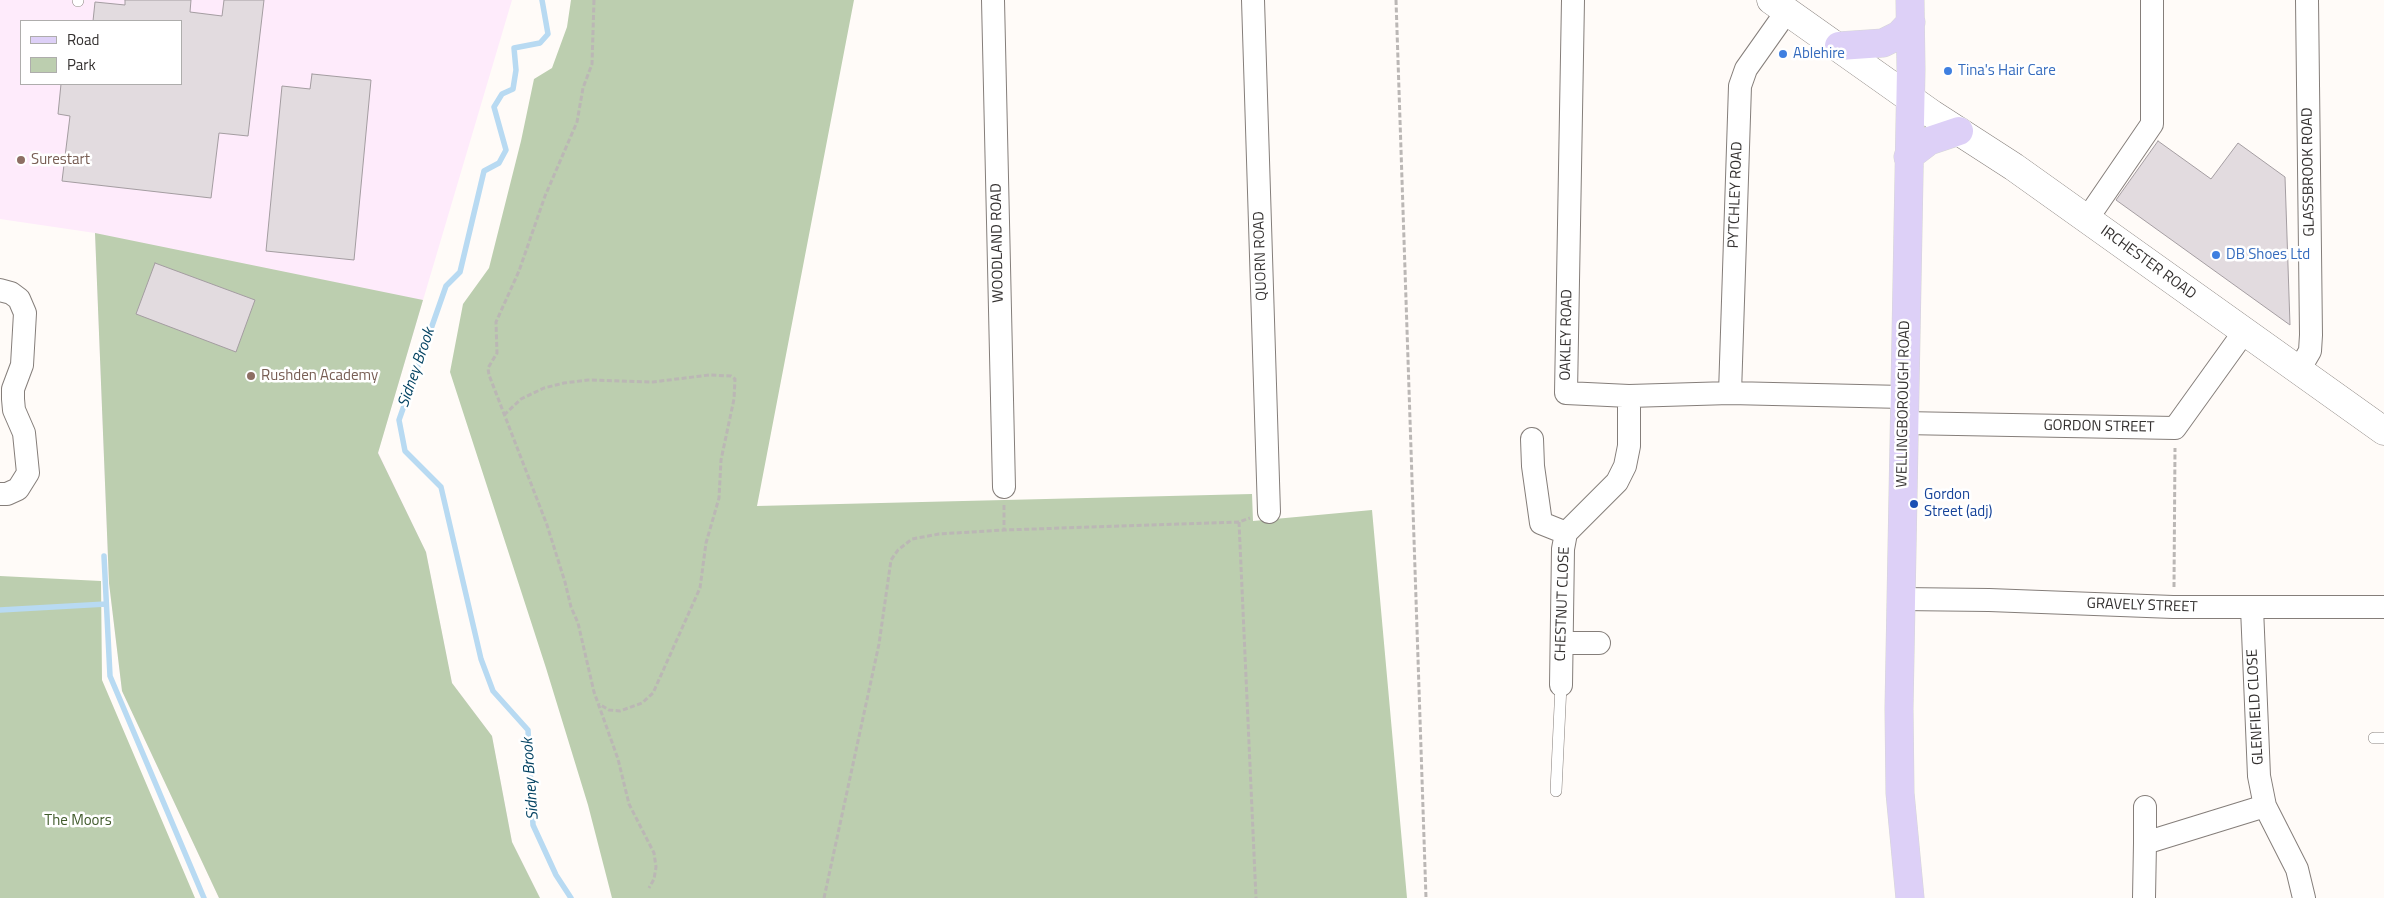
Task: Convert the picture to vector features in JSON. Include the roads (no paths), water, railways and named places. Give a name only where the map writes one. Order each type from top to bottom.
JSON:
[{"type":"main road","name":"IRCHESTER ROAD","points":[[1779,6],[2087,219],[2384,430]]},
{"type":"main road","points":[[1839,46],[1883,43],[1899,35],[1910,11]]},
{"type":"main road","name":"WELLINGBOROUGH ROAD","points":[[1910,11],[1900,599],[1900,793],[1910,898]]},
{"type":"main road","points":[[1908,157],[1929,141],[1958,131]]},
{"type":"street","name":"WOODLAND ROAD","points":[[993,0],[1004,487]]},
{"type":"street","name":"QUORN ROAD","points":[[1254,0],[1269,512]]},
{"type":"street","name":"OAKLEY ROAD","points":[[1573,0],[1566,393],[1629,396],[1730,393],[1903,396]]},
{"type":"street","points":[[2087,219],[2152,124],[2152,0]]},
{"type":"street","name":"GLASSBROOK ROAD","points":[[2299,370],[2310,352],[2311,335],[2306,0]]},
{"type":"street","name":"PYTCHLEY ROAD","points":[[1730,393],[1740,86],[1746,69],[1779,6]]},
{"type":"street","points":[[0,290],[11,293],[18,299],[25,313],[22,365],[13,389],[13,399],[14,410],[24,433],[28,473],[18,489],[7,494],[0,494]]},
{"type":"street","name":"GORDON STREET","points":[[1903,423],[2176,428],[2244,332]]},
{"type":"street","name":"CHESTNUT CLOSE","points":[[1561,685],[1563,549],[1566,532],[1617,482],[1624,466],[1629,446],[1629,396]]},
{"type":"street","points":[[1532,439],[1533,466],[1541,523],[1566,532]]},
{"type":"street","name":"GRAVELY STREET","points":[[1900,599],[1989,600],[2174,607],[2384,607]]},
{"type":"street","name":"GLENFIELD CLOSE","points":[[2252,608],[2259,776],[2265,806],[2297,869],[2304,898]]},
{"type":"street","points":[[1562,643],[1599,643]]},
{"type":"street","points":[[2145,843],[2265,806]]},
{"type":"street","points":[[2144,898],[2145,807]]},
{"type":"lane","points":[[1556,791],[1561,685]]},
{"type":"waterway","name":"Sidney Brook","points":[[542,0],[548,34],[540,43],[514,48],[516,70],[513,89],[502,94],[494,107],[506,150],[499,163],[484,171],[460,272],[446,286],[399,420],[405,451],[441,487],[481,659],[493,691],[528,730],[533,825],[556,875],[571,898]]},
{"type":"waterway","points":[[104,556],[110,676],[204,898]]},
{"type":"waterway","points":[[0,610],[106,604]]},
{"type":"place","name":"Ablehire","points":[[1783,54]]},
{"type":"place","name":"Tina's Hair Care","points":[[1948,71]]},
{"type":"place","name":"Surestart","points":[[21,160]]},
{"type":"place","name":"DB Shoes Ltd","points":[[2216,255]]},
{"type":"place","name":"Rushden Academy","points":[[251,376]]},
{"type":"place","name":"Gordon Street (adj)","points":[[1914,504]]},
{"type":"park label","name":"The Moors","points":[[78,821]]}]
